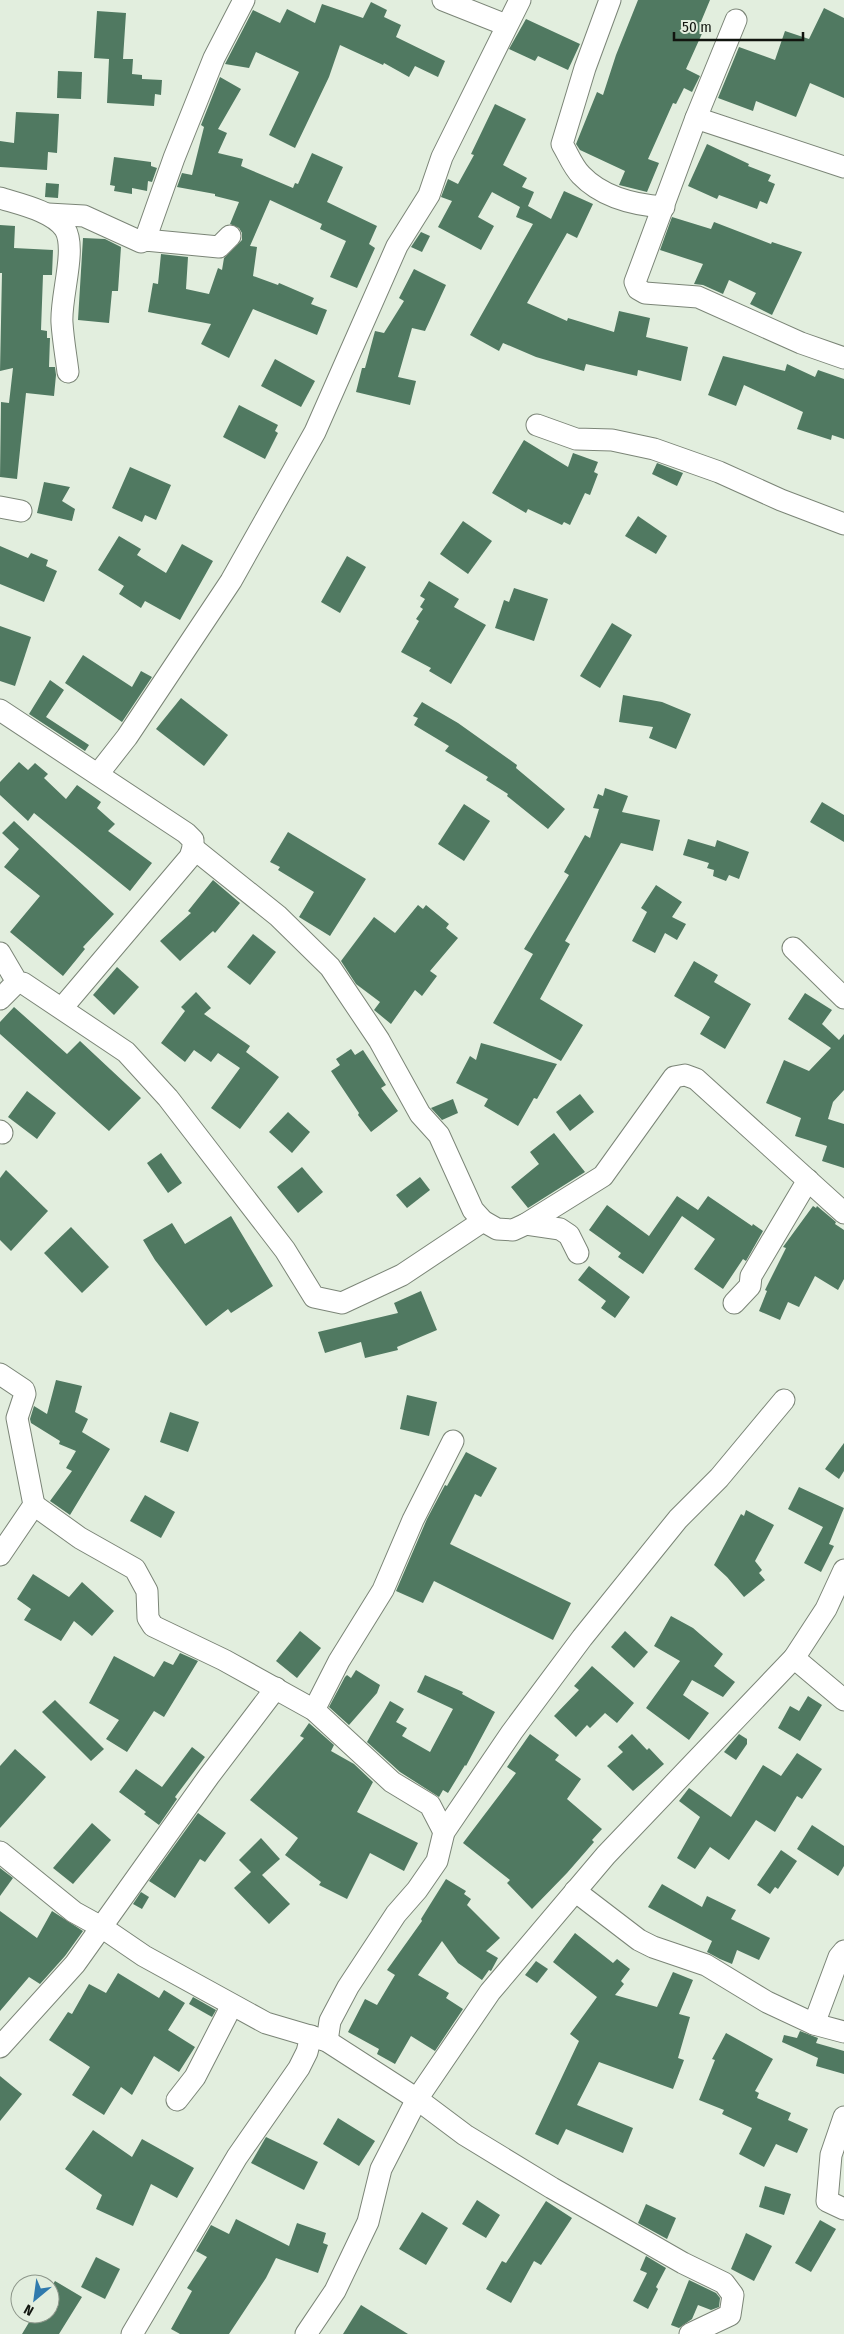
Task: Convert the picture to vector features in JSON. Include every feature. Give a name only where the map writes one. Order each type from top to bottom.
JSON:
[{"type":"street","points":[[145,240],[174,158],[214,58],[244,0]]},
{"type":"street","points":[[443,0],[506,25]]},
{"type":"street","points":[[98,774],[127,737],[231,581],[315,432],[394,255],[429,195],[442,157],[520,0]]},
{"type":"street","points":[[610,0],[585,68],[562,144],[580,175],[597,187],[638,205],[664,207]]},
{"type":"street","points":[[736,20],[696,118],[635,282],[638,289],[645,293],[698,297],[801,343],[844,358]]},
{"type":"street","points":[[696,118],[844,167]]},
{"type":"street","points":[[0,198],[48,214],[84,216],[141,242],[145,240],[219,246],[230,236]]},
{"type":"street","points":[[48,214],[65,229],[70,258],[65,283],[62,322],[68,372]]},
{"type":"street","points":[[537,425],[576,439],[612,440],[654,449],[719,472],[781,500],[844,524]]},
{"type":"street","points":[[0,507],[21,511]]},
{"type":"street","points":[[0,710],[186,833],[193,840],[190,857],[62,1008]]},
{"type":"street","points":[[193,848],[278,916],[330,967],[379,1040],[420,1114],[439,1135],[473,1210],[483,1221],[497,1229],[513,1230],[526,1224],[603,1176],[674,1077],[685,1075],[696,1079],[844,1212]]},
{"type":"street","points":[[792,948],[844,998]]},
{"type":"street","points":[[0,953],[17,982]]},
{"type":"street","points":[[0,999],[17,982],[23,982],[126,1052],[168,1098],[285,1250],[314,1297],[342,1303],[402,1275],[483,1221]]},
{"type":"street","points":[[734,1303],[750,1286],[751,1276],[808,1180]]},
{"type":"street","points":[[526,1224],[560,1229],[569,1235],[578,1252]]},
{"type":"street","points":[[0,1374],[24,1390],[25,1394],[17,1418],[34,1505],[80,1538],[135,1569],[148,1591],[148,1618],[152,1626],[186,1640],[314,1710],[392,1782],[430,1806],[444,1832]]},
{"type":"street","points":[[132,2334],[237,2158],[299,2068],[307,2052],[319,2039],[348,1986],[396,1914],[417,1890],[437,1861],[444,1832],[512,1732],[582,1638],[678,1519],[719,1478],[784,1400]]},
{"type":"street","points":[[314,1710],[339,1661],[383,1590],[413,1520],[453,1441]]},
{"type":"street","points":[[0,1555],[34,1505]]},
{"type":"street","points":[[306,2334],[335,2291],[368,2222],[381,2169],[417,2099],[490,1992],[575,1890],[794,1658],[826,1609],[844,1570]]},
{"type":"street","points":[[794,1658],[844,1700]]},
{"type":"street","points":[[0,2047],[75,1964],[103,1928],[209,1776],[276,1688]]},
{"type":"street","points":[[0,1852],[74,1912],[103,1928],[144,1956],[266,2023],[319,2039],[417,2099],[465,2135],[544,2184],[728,2286],[733,2295],[730,2315],[690,2334]]},
{"type":"street","points":[[575,1890],[639,1940],[653,1947],[706,1965],[767,2002],[814,2024],[844,2032]]},
{"type":"street","points":[[814,2024],[839,1957],[844,1951]]},
{"type":"street","points":[[177,2100],[195,2077],[232,2005]]},
{"type":"street","points":[[844,2117],[830,2155],[827,2201],[844,2208]]},
{"type":"building","points":[[638,0],[710,0],[700,24],[705,27],[686,69],[700,76],[692,92],[684,88],[676,104],[673,103],[648,159],[659,163],[647,192],[619,185],[625,171],[580,150],[576,144],[597,92],[603,95],[616,55]]},
{"type":"building","points":[[371,2],[387,10],[384,17],[401,25],[396,37],[445,61],[438,77],[415,66],[409,77],[384,63],[383,65],[340,45],[329,77],[295,148],[269,135],[299,72],[256,52],[249,68],[225,64],[253,10],[280,23],[287,9],[315,23],[322,4],[363,18]]},
{"type":"building","points":[[824,8],[844,18],[844,98],[810,83],[796,117],[756,101],[753,111],[718,98],[739,47],[775,60],[785,31],[809,39]]},
{"type":"building","points":[[97,11],[126,13],[123,59],[133,59],[132,74],[142,75],[142,79],[162,80],[161,95],[155,94],[154,106],[107,103],[109,59],[94,58]]},
{"type":"building","points":[[526,19],[580,44],[568,70],[538,56],[535,61],[509,49]]},
{"type":"building","points":[[58,71],[82,72],[81,99],[57,98]]},
{"type":"building","points":[[220,77],[241,89],[218,129],[227,133],[218,153],[243,159],[241,166],[293,188],[295,183],[298,184],[312,153],[343,167],[327,202],[377,226],[369,244],[375,248],[357,288],[330,277],[346,241],[320,229],[322,224],[270,200],[250,246],[257,247],[253,276],[278,285],[279,283],[314,298],[311,304],[327,310],[317,335],[253,309],[229,358],[201,344],[211,324],[148,312],[153,283],[158,284],[161,254],[188,257],[186,289],[209,294],[218,268],[222,270],[224,258],[242,240],[242,233],[239,228],[230,224],[239,202],[215,196],[215,194],[177,187],[182,173],[192,175],[204,127],[201,125]]},
{"type":"building","points":[[495,104],[526,119],[503,165],[527,178],[522,187],[534,192],[528,206],[551,219],[564,191],[593,204],[577,238],[567,233],[527,303],[567,321],[568,318],[614,332],[619,311],[650,318],[646,337],[688,347],[681,381],[638,370],[637,376],[586,364],[584,371],[536,357],[503,343],[499,351],[470,335],[533,224],[516,217],[520,207],[492,192],[478,217],[494,226],[481,250],[438,227],[452,201],[441,197],[448,179],[458,184],[474,155],[471,154]]},
{"type":"building","points":[[16,112],[59,114],[57,153],[48,152],[47,170],[0,167],[0,141],[14,143]]},
{"type":"building","points":[[707,144],[749,164],[748,166],[771,175],[768,181],[775,184],[767,204],[760,201],[757,209],[719,195],[717,199],[688,186]]},
{"type":"building","points":[[114,157],[151,162],[151,166],[157,168],[152,182],[148,181],[147,191],[132,188],[132,194],[114,191],[115,186],[110,185]]},
{"type":"building","points":[[46,183],[59,184],[58,198],[45,197]]},
{"type":"building","points":[[672,217],[711,229],[714,222],[771,244],[772,242],[802,252],[772,315],[750,304],[756,293],[729,280],[723,294],[703,285],[694,284],[703,264],[660,250]]},
{"type":"building","points":[[0,225],[15,226],[14,248],[53,250],[52,275],[43,275],[41,330],[47,331],[47,338],[50,338],[49,367],[55,367],[56,375],[54,396],[26,393],[17,479],[0,477],[1,402],[9,403],[13,368],[0,371],[2,273],[0,273]]},
{"type":"building","points":[[421,232],[430,236],[422,252],[411,247]]},
{"type":"building","points":[[83,238],[105,239],[121,247],[118,291],[112,291],[109,323],[78,320]]},
{"type":"building","points":[[414,269],[446,285],[425,331],[412,328],[398,377],[416,381],[410,405],[356,392],[375,331],[384,333],[404,301],[399,298]]},
{"type":"building","points":[[723,356],[785,371],[787,364],[815,377],[818,370],[844,379],[844,439],[832,435],[831,440],[797,429],[803,412],[744,385],[736,406],[708,395]]},
{"type":"building","points":[[275,359],[315,381],[301,407],[261,386]]},
{"type":"building","points":[[239,405],[278,425],[275,431],[278,433],[265,459],[223,437]]},
{"type":"building","points":[[524,440],[568,467],[573,453],[598,462],[594,472],[598,474],[590,495],[585,493],[570,525],[564,522],[562,525],[528,509],[526,513],[492,493]]},
{"type":"building","points":[[657,463],[683,473],[677,486],[652,474]]},
{"type":"building","points":[[130,467],[171,485],[156,520],[145,515],[142,522],[112,508]]},
{"type":"building","points":[[44,482],[70,487],[62,501],[75,509],[72,521],[37,513]]},
{"type":"building","points":[[638,516],[667,536],[656,554],[625,536]]},
{"type":"building","points":[[463,521],[492,541],[468,574],[440,554]]},
{"type":"building","points":[[119,536],[141,549],[137,555],[166,573],[182,544],[213,561],[180,620],[145,601],[141,608],[119,594],[124,586],[98,570]]},
{"type":"building","points":[[0,546],[28,558],[31,553],[48,560],[46,566],[57,571],[44,602],[0,584]]},
{"type":"building","points":[[347,556],[366,567],[340,613],[321,602]]},
{"type":"building","points":[[429,581],[459,599],[454,607],[486,625],[451,684],[429,671],[431,668],[401,652],[419,621],[416,619],[423,609],[420,607],[425,599],[420,596]]},
{"type":"building","points":[[514,588],[548,599],[534,641],[495,628],[504,600],[509,602]]},
{"type":"building","points":[[612,623],[632,635],[600,688],[580,676]]},
{"type":"building","points":[[0,626],[31,637],[15,686],[0,681]]},
{"type":"building","points":[[83,655],[132,687],[141,671],[152,677],[122,722],[65,683]]},
{"type":"building","points":[[50,680],[64,690],[46,717],[89,745],[85,751],[29,714]]},
{"type":"building","points":[[623,695],[662,702],[691,714],[676,749],[649,738],[653,727],[619,722]]},
{"type":"building","points":[[181,698],[228,735],[204,766],[156,729]]},
{"type":"building","points":[[422,702],[458,723],[517,765],[516,768],[565,809],[548,829],[507,796],[508,794],[486,780],[488,777],[445,751],[449,746],[414,725],[418,718],[413,716]]},
{"type":"building","points":[[19,762],[28,770],[35,763],[48,774],[44,778],[66,799],[77,785],[101,802],[97,808],[115,824],[108,831],[152,863],[130,891],[34,813],[28,821],[0,795],[0,782]]},
{"type":"building","points":[[605,788],[628,796],[622,812],[660,820],[653,851],[621,843],[565,941],[570,944],[540,999],[583,1025],[561,1061],[493,1023],[533,954],[524,949],[569,875],[564,872],[585,835],[590,838],[599,809],[593,808],[598,794],[603,796]]},
{"type":"building","points":[[822,802],[844,815],[844,842],[810,822]]},
{"type":"building","points":[[464,804],[490,821],[464,861],[438,844]]},
{"type":"building","points":[[14,821],[114,914],[83,947],[85,949],[63,976],[10,932],[40,896],[4,867],[19,849],[2,833]]},
{"type":"building","points":[[288,832],[366,879],[330,936],[299,917],[314,892],[278,870],[280,867],[270,862]]},
{"type":"building","points":[[688,839],[715,847],[717,840],[749,852],[739,879],[729,875],[726,881],[713,876],[714,870],[707,868],[709,863],[683,855]]},
{"type":"building","points":[[213,880],[240,903],[215,933],[213,931],[180,961],[160,941],[191,913],[188,911]]},
{"type":"building","points":[[656,885],[682,902],[672,917],[686,924],[677,940],[665,933],[655,953],[632,941],[647,912],[641,908]]},
{"type":"building","points":[[418,905],[423,909],[426,905],[449,924],[446,928],[458,938],[430,971],[437,976],[422,996],[415,990],[391,1024],[374,1010],[380,1002],[356,984],[341,961],[374,917],[395,933]]},
{"type":"building","points":[[253,934],[276,952],[250,985],[227,967]]},
{"type":"building","points":[[694,961],[718,975],[714,982],[751,1004],[725,1049],[700,1034],[710,1017],[674,996]]},
{"type":"building","points":[[117,967],[139,987],[114,1015],[93,995]]},
{"type":"building","points":[[196,992],[211,1008],[204,1014],[250,1046],[246,1052],[279,1077],[240,1129],[211,1108],[240,1068],[218,1053],[211,1062],[194,1050],[185,1062],[161,1043],[185,1011],[181,1007]]},
{"type":"building","points":[[805,993],[832,1010],[822,1024],[839,1040],[844,1034],[844,1090],[833,1102],[828,1119],[844,1124],[844,1168],[822,1161],[827,1146],[795,1136],[801,1118],[766,1103],[784,1060],[809,1071],[831,1048],[788,1019]]},
{"type":"building","points":[[14,1007],[67,1054],[80,1041],[141,1098],[109,1131],[0,1034],[0,1022]]},
{"type":"building","points":[[481,1043],[557,1064],[537,1099],[534,1098],[518,1126],[484,1106],[488,1099],[456,1083],[470,1056],[476,1060]]},
{"type":"building","points":[[351,1049],[355,1055],[363,1050],[386,1085],[381,1088],[398,1111],[371,1132],[358,1115],[359,1113],[331,1071],[340,1065],[336,1059]]},
{"type":"building","points":[[27,1091],[56,1113],[37,1139],[8,1117]]},
{"type":"building","points":[[580,1094],[594,1112],[570,1131],[556,1112]]},
{"type":"building","points":[[453,1099],[458,1113],[442,1120],[431,1108]]},
{"type":"building","points":[[288,1112],[310,1132],[292,1153],[269,1132]]},
{"type":"building","points":[[554,1133],[585,1172],[528,1208],[511,1187],[539,1164],[530,1152]]},
{"type":"building","points":[[161,1153],[182,1183],[168,1193],[147,1163]]},
{"type":"building","points":[[302,1167],[323,1192],[298,1213],[277,1187]]},
{"type":"building","points":[[6,1170],[48,1211],[11,1251],[0,1240],[0,1178]]},
{"type":"building","points":[[420,1177],[430,1190],[407,1208],[396,1195]]},
{"type":"building","points":[[677,1196],[698,1210],[708,1196],[752,1226],[753,1224],[763,1231],[746,1261],[743,1259],[723,1289],[694,1269],[715,1239],[682,1216],[643,1274],[618,1257],[621,1253],[589,1230],[607,1205],[649,1236]]},
{"type":"building","points":[[813,1206],[816,1208],[817,1206],[844,1230],[844,1279],[838,1290],[815,1276],[799,1307],[788,1302],[780,1320],[759,1311],[767,1291],[765,1290],[786,1248],[783,1247]]},
{"type":"building","points":[[231,1216],[273,1286],[231,1313],[228,1309],[206,1326],[155,1260],[143,1240],[172,1223],[185,1244]]},
{"type":"building","points":[[71,1227],[109,1267],[82,1293],[44,1253]]},
{"type":"building","points":[[589,1266],[630,1297],[615,1318],[601,1308],[606,1301],[578,1280]]},
{"type":"building","points":[[421,1291],[437,1330],[397,1347],[398,1350],[365,1358],[361,1342],[325,1353],[318,1332],[398,1313],[394,1303]]},
{"type":"building","points":[[56,1380],[82,1386],[75,1412],[88,1419],[82,1432],[110,1449],[70,1515],[50,1501],[72,1471],[66,1468],[76,1451],[59,1444],[60,1441],[31,1423],[30,1419],[34,1406],[47,1414]]},
{"type":"building","points":[[407,1395],[437,1402],[429,1436],[400,1429]]},
{"type":"building","points":[[170,1412],[199,1422],[188,1452],[160,1442]]},
{"type":"building","points":[[844,1443],[844,1471],[839,1479],[825,1469]]},
{"type":"building","points":[[466,1452],[497,1468],[481,1497],[475,1494],[450,1544],[571,1603],[553,1640],[434,1581],[423,1603],[396,1591],[427,1519],[445,1485],[447,1486]]},
{"type":"building","points":[[799,1487],[844,1508],[829,1544],[834,1546],[821,1572],[804,1563],[823,1527],[788,1509]]},
{"type":"building","points":[[145,1495],[175,1512],[161,1538],[130,1521]]},
{"type":"building","points":[[746,1510],[774,1525],[755,1561],[762,1570],[759,1573],[765,1580],[744,1597],[714,1565],[741,1514],[744,1516]]},
{"type":"building","points":[[33,1574],[69,1597],[82,1582],[114,1611],[92,1636],[74,1621],[61,1641],[24,1620],[31,1609],[17,1599]]},
{"type":"building","points":[[671,1616],[693,1628],[723,1654],[714,1666],[735,1682],[723,1697],[692,1680],[683,1695],[709,1713],[689,1740],[646,1708],[680,1661],[654,1646]]},
{"type":"building","points":[[300,1631],[321,1648],[297,1678],[276,1661]]},
{"type":"building","points":[[625,1631],[648,1652],[634,1668],[611,1647]]},
{"type":"building","points":[[180,1653],[198,1661],[164,1717],[154,1711],[127,1752],[106,1739],[119,1720],[89,1703],[114,1656],[154,1677],[164,1661],[173,1665]]},
{"type":"building","points":[[592,1666],[634,1703],[617,1723],[605,1713],[590,1728],[587,1725],[576,1737],[554,1716],[579,1690],[574,1686]]},
{"type":"building","points":[[356,1670],[380,1685],[377,1693],[349,1725],[329,1707],[345,1677],[347,1675],[351,1678]]},
{"type":"building","points":[[425,1675],[463,1692],[462,1694],[495,1712],[466,1766],[448,1793],[443,1790],[439,1797],[400,1772],[367,1742],[390,1701],[404,1709],[396,1722],[407,1728],[402,1736],[430,1752],[453,1709],[417,1692]]},
{"type":"building","points":[[808,1696],[822,1705],[800,1741],[778,1728],[790,1706],[799,1711]]},
{"type":"building","points":[[55,1700],[104,1749],[91,1761],[42,1712]]},
{"type":"building","points":[[309,1723],[334,1745],[331,1751],[354,1764],[373,1782],[357,1812],[418,1843],[404,1871],[370,1853],[347,1899],[319,1885],[321,1882],[285,1855],[298,1838],[250,1800],[304,1738],[300,1736]]},
{"type":"building","points":[[530,1734],[559,1755],[555,1760],[581,1779],[567,1799],[602,1829],[592,1840],[594,1842],[567,1873],[532,1909],[507,1883],[510,1880],[463,1843],[516,1773],[507,1767]]},
{"type":"building","points":[[632,1734],[664,1764],[633,1791],[607,1766],[623,1752],[618,1747]]},
{"type":"building","points":[[739,1734],[747,1739],[747,1744],[736,1760],[724,1752]]},
{"type":"building","points":[[192,1747],[205,1757],[175,1797],[177,1799],[159,1825],[144,1814],[146,1812],[119,1792],[136,1769],[162,1787]]},
{"type":"building","points":[[15,1749],[46,1777],[0,1828],[0,1766]]},
{"type":"building","points":[[797,1753],[822,1769],[802,1799],[797,1796],[775,1832],[756,1820],[729,1860],[710,1847],[695,1869],[677,1858],[700,1817],[679,1801],[689,1788],[731,1817],[763,1765],[781,1776]]},
{"type":"building","points":[[198,1813],[226,1833],[205,1862],[200,1859],[175,1898],[149,1881]]},
{"type":"building","points":[[92,1823],[111,1840],[73,1884],[53,1868]]},
{"type":"building","points":[[812,1825],[844,1846],[844,1866],[838,1876],[797,1849]]},
{"type":"building","points":[[261,1838],[280,1859],[262,1875],[290,1904],[269,1924],[234,1888],[251,1872],[239,1860]]},
{"type":"building","points":[[781,1850],[797,1861],[778,1889],[775,1887],[770,1894],[757,1885]]},
{"type":"building","points":[[0,1868],[13,1878],[0,1896]]},
{"type":"building","points":[[446,1879],[466,1891],[464,1894],[471,1899],[467,1905],[500,1938],[486,1951],[498,1958],[491,1971],[489,1970],[482,1980],[458,1963],[442,1941],[418,1975],[449,1993],[446,1998],[463,2009],[435,2051],[411,2036],[395,2064],[377,2054],[379,2049],[348,2032],[365,1999],[377,2005],[395,1975],[387,1970],[422,1921],[421,1919]]},
{"type":"building","points":[[662,1884],[702,1907],[707,1896],[736,1910],[731,1919],[770,1938],[759,1960],[737,1950],[732,1964],[720,1959],[707,1952],[712,1941],[648,1907]]},
{"type":"building","points":[[141,1892],[149,1897],[142,1909],[133,1904]]},
{"type":"building","points":[[0,1911],[37,1938],[52,1911],[83,1931],[65,1956],[40,1984],[29,1977],[0,2011]]},
{"type":"building","points":[[575,1933],[613,1963],[617,1959],[630,1969],[621,1981],[624,1984],[615,1995],[657,2007],[673,1972],[693,1980],[679,2014],[690,2017],[678,2058],[684,2060],[673,2089],[599,2062],[577,2105],[633,2128],[623,2153],[566,2129],[558,2145],[535,2134],[579,2041],[570,2034],[597,1997],[553,1962]]},
{"type":"building","points":[[536,1961],[548,1969],[537,1983],[525,1975]]},
{"type":"building","points":[[118,1973],[159,1998],[164,1990],[185,2003],[168,2030],[195,2047],[179,2072],[154,2056],[132,2095],[121,2087],[104,2115],[72,2095],[90,2067],[49,2040],[68,2012],[72,2014],[89,1984],[106,1993]]},
{"type":"building","points":[[193,1997],[216,2010],[212,2017],[189,2004]]},
{"type":"building","points":[[800,2031],[818,2038],[816,2043],[844,2051],[844,2074],[816,2066],[818,2058],[782,2042],[784,2035],[797,2038]]},
{"type":"building","points":[[726,2033],[773,2059],[755,2091],[759,2093],[757,2098],[791,2113],[788,2120],[808,2129],[797,2153],[776,2144],[764,2167],[739,2154],[752,2128],[722,2114],[724,2110],[699,2100],[715,2060],[712,2059]]},
{"type":"building","points":[[0,2076],[22,2094],[0,2121]]},
{"type":"building","points":[[338,2118],[375,2141],[359,2166],[323,2144]]},
{"type":"building","points":[[93,2130],[132,2157],[142,2139],[194,2168],[177,2198],[151,2184],[133,2226],[96,2209],[102,2195],[65,2169]]},
{"type":"building","points":[[266,2137],[318,2162],[304,2190],[251,2163]]},
{"type":"building","points":[[765,2186],[791,2194],[784,2215],[759,2207]]},
{"type":"building","points":[[477,2200],[500,2215],[486,2238],[462,2224]]},
{"type":"building","points":[[546,2201],[572,2218],[541,2265],[534,2261],[511,2303],[486,2289],[502,2261],[506,2263]]},
{"type":"building","points":[[646,2204],[676,2218],[667,2239],[638,2223]]},
{"type":"building","points":[[422,2212],[448,2228],[426,2265],[399,2249]]},
{"type":"building","points":[[236,2219],[289,2246],[297,2223],[326,2233],[323,2243],[328,2245],[318,2273],[276,2258],[266,2278],[229,2334],[180,2334],[171,2329],[192,2291],[187,2288],[207,2257],[196,2251],[211,2225],[229,2234]]},
{"type":"building","points":[[820,2220],[836,2229],[811,2272],[795,2263]]},
{"type":"building","points":[[746,2233],[772,2246],[754,2281],[731,2269]]},
{"type":"building","points":[[646,2256],[666,2268],[656,2287],[658,2289],[648,2309],[633,2301],[647,2273],[640,2270]]},
{"type":"building","points":[[96,2257],[120,2269],[105,2299],[81,2287]]},
{"type":"building","points":[[689,2280],[716,2293],[720,2298],[719,2307],[711,2310],[698,2305],[692,2319],[679,2328],[671,2325]]},
{"type":"building","points":[[60,2284],[82,2297],[59,2334],[22,2334],[28,2324],[60,2324]]},
{"type":"building","points":[[361,2305],[408,2334],[343,2334]]}]
